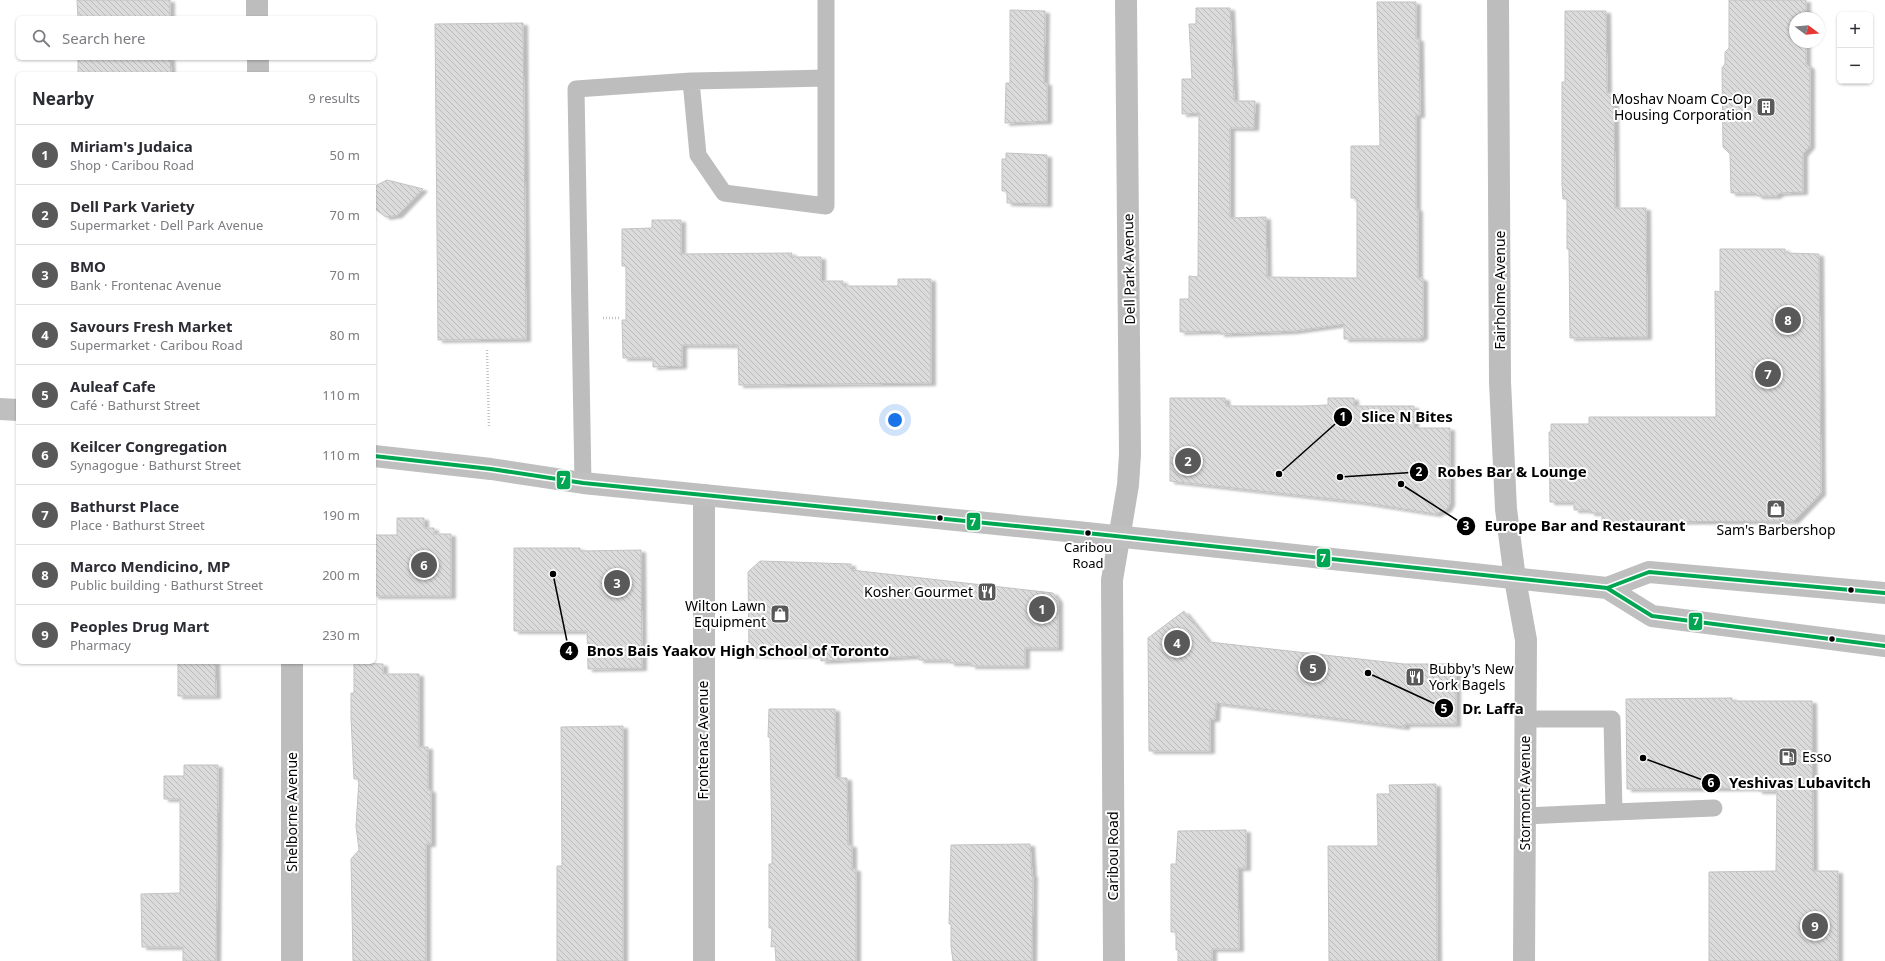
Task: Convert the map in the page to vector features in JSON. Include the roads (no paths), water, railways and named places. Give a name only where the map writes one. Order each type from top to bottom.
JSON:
[{"type":"main road","points":[[0,408],[16,410]]},
{"type":"main road","points":[[376,456],[583,483],[1119,536],[1607,588],[1652,616],[1885,646]]},
{"type":"main road","points":[[1607,588],[1649,572],[1885,593]]},
{"type":"street","points":[[257,0],[257,16]]},
{"type":"street","name":"Dell Park Avenue","points":[[1119,536],[1128,485],[1130,454],[1126,0]]},
{"type":"street","name":"Fairholme Avenue","points":[[1498,0],[1500,382],[1506,509],[1515,579]]},
{"type":"street","points":[[258,60],[258,72]]},
{"type":"street","name":"Frontenac Avenue","points":[[704,495],[704,961]]},
{"type":"street","name":"Caribou Road","points":[[1114,961],[1112,580],[1119,536]]},
{"type":"street","name":"Stormont Avenue","points":[[1515,579],[1526,640],[1524,961]]},
{"type":"street","name":"Shelborne Avenue","points":[[292,664],[292,961]]},
{"type":"lane","points":[[691,81],[698,155],[724,193],[826,206],[826,0]]},
{"type":"lane","points":[[583,483],[576,89],[691,81],[826,78]]},
{"type":"lane","points":[[1526,719],[1612,719],[1614,812]]},
{"type":"lane","points":[[1525,816],[1714,808]]},
{"type":"place","name":"Moshav Noam Co-Op Housing Corporation","points":[[1766,107]]},
{"type":"place","name":"Marco Mendicino, MP","points":[[1788,320]]},
{"type":"place","name":"Bathurst Place","points":[[1768,374]]},
{"type":"place","name":"Dell Park Variety","points":[[1188,461]]},
{"type":"place","name":"Slice N Bites","points":[[1279,474]]},
{"type":"place","name":"Robes Bar & Lounge","points":[[1340,477]]},
{"type":"place","name":"Europe Bar and Restaurant","points":[[1401,484]]},
{"type":"place","name":"Sam's Barbershop","points":[[1776,509]]},
{"type":"place","name":"Caribou Road","points":[[1088,533]]},
{"type":"place","name":"Keilcer Congregation","points":[[424,565]]},
{"type":"place","name":"Bnos Bais Yaakov High School of Toronto","points":[[553,574]]},
{"type":"place","name":"BMO","points":[[617,583]]},
{"type":"place","name":"Kosher Gourmet","points":[[987,592]]},
{"type":"place","name":"Miriam's Judaica","points":[[1042,609]]},
{"type":"place","name":"Wilton Lawn Equipment","points":[[780,614]]},
{"type":"place","name":"Savours Fresh Market","points":[[1177,643]]},
{"type":"place","name":"Auleaf Cafe","points":[[1313,668]]},
{"type":"place","name":"Dr. Laffa","points":[[1368,673]]},
{"type":"place","name":"Bubby's New York Bagels","points":[[1415,677]]},
{"type":"place","name":"Esso","points":[[1788,757]]},
{"type":"place","name":"Yeshivas Lubavitch","points":[[1643,758]]},
{"type":"place","name":"Peoples Drug Mart","points":[[1815,926]]}]
